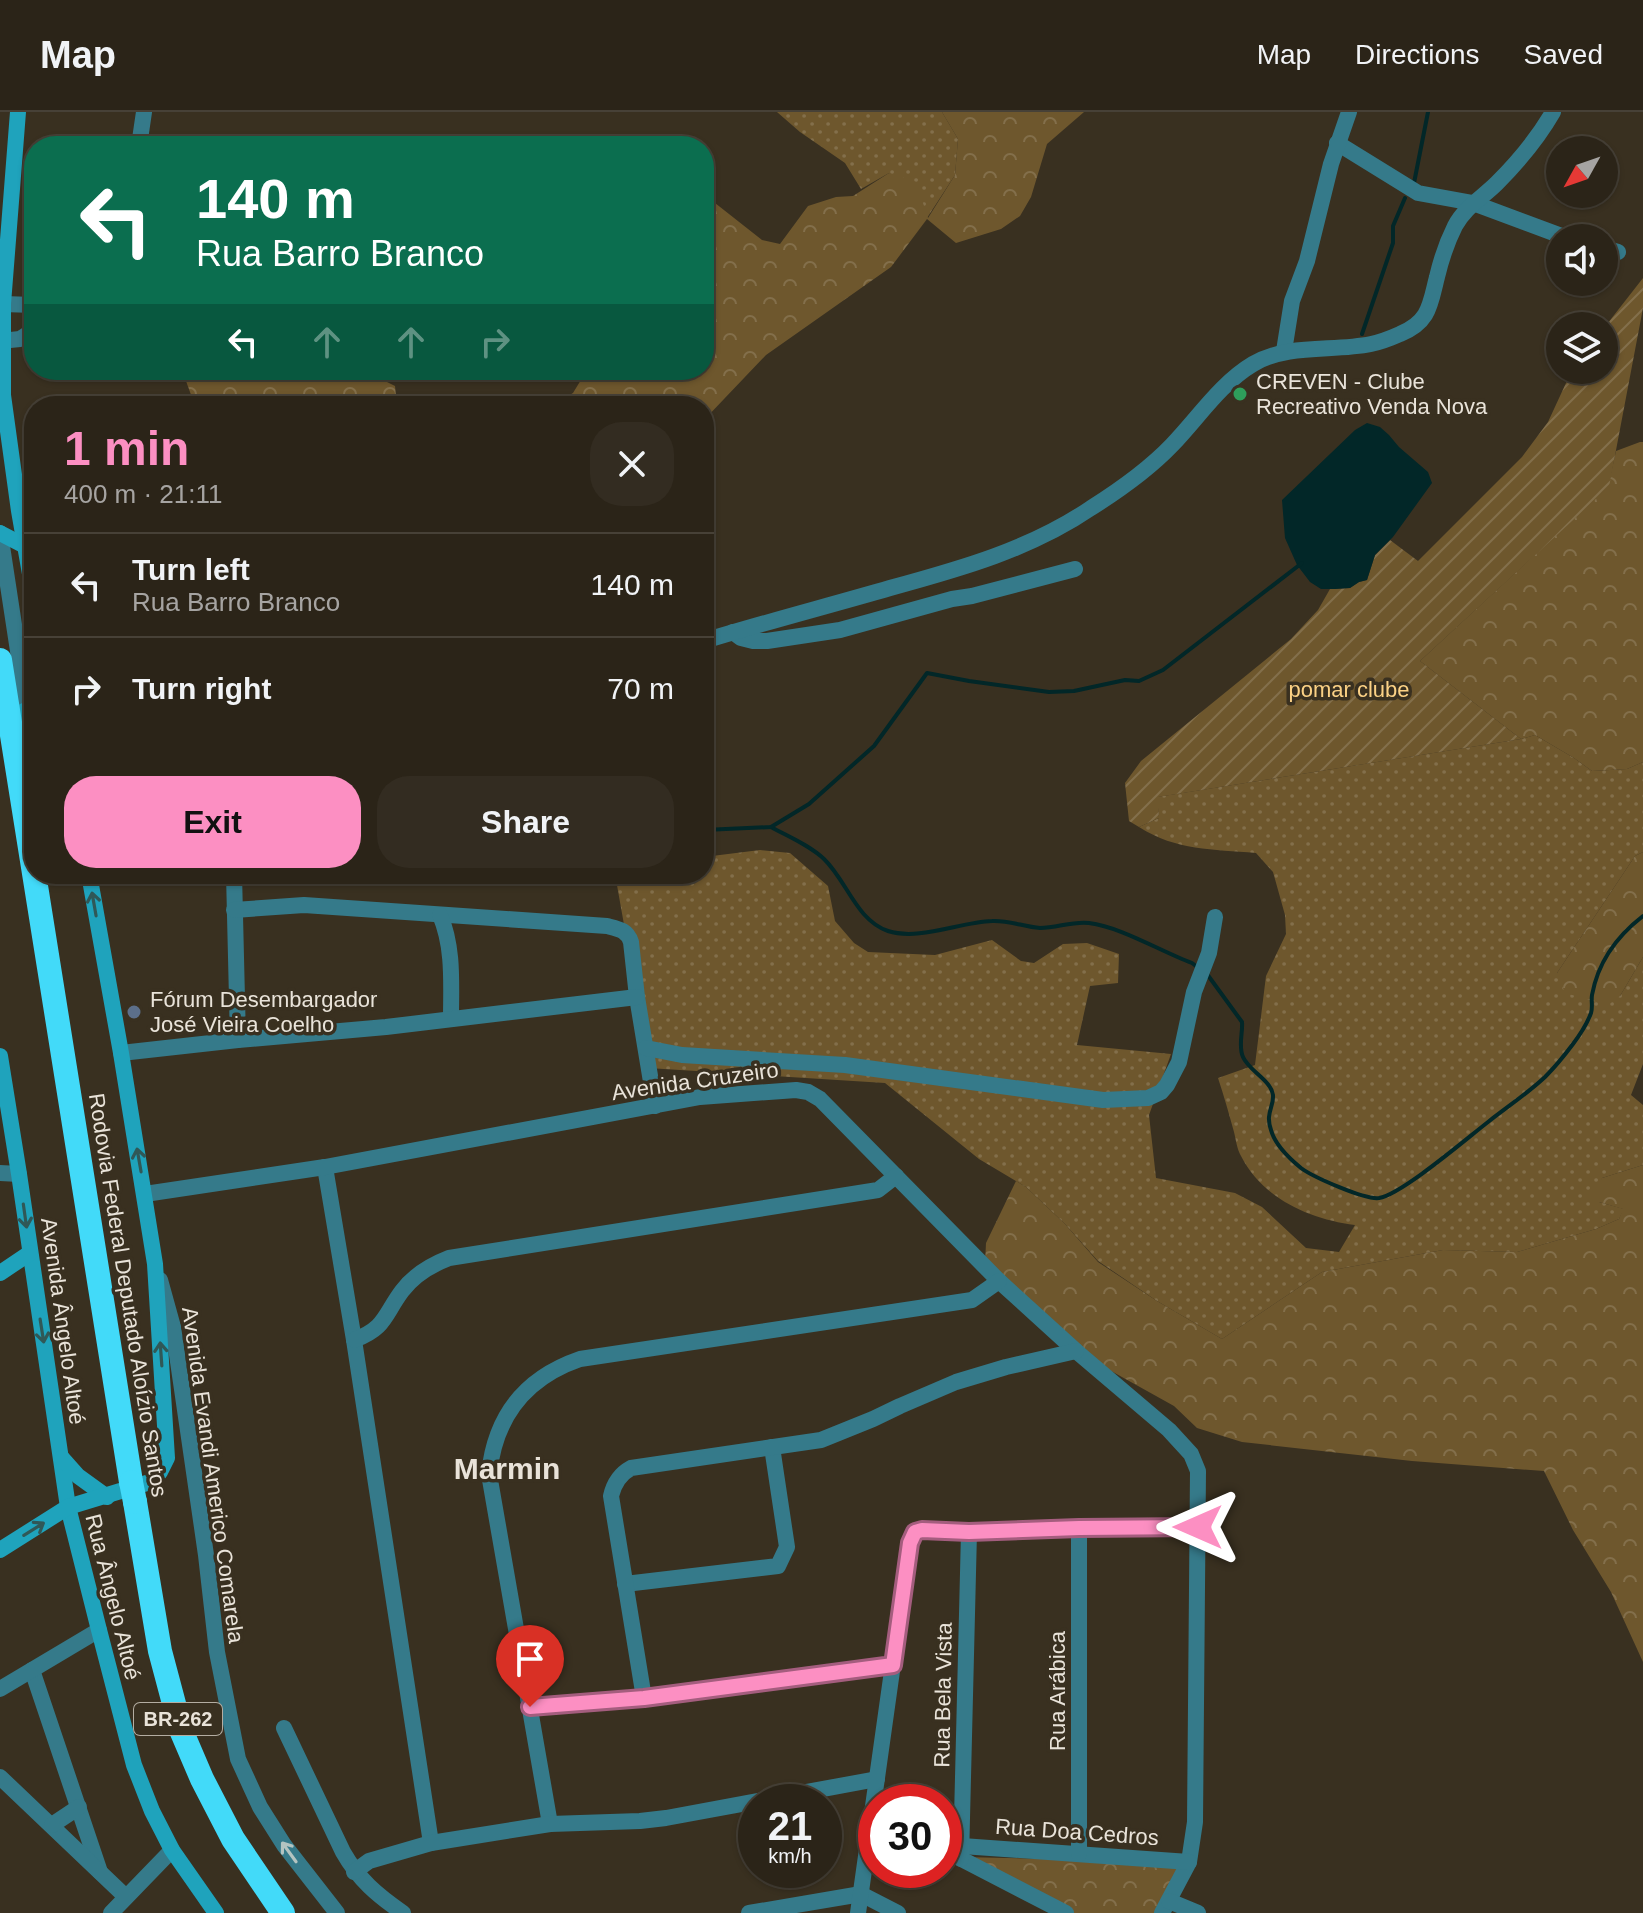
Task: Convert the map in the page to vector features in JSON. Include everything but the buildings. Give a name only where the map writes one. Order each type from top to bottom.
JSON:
[{"type":"highway","name":"Rodovia Federal Deputado Aloízio Santos","points":[[0,660],[18,713],[24,751]]},
{"type":"highway","name":"Rodovia Federal Deputado Aloízio Santos","points":[[45,884],[139,1489],[160,1651],[181,1730],[202,1779],[233,1839],[283,1913]]},
{"type":"street","points":[[18,112],[1,341],[4,406],[24,515]]},
{"type":"street","points":[[140,136],[144,112]]},
{"type":"street","points":[[1284,351],[1292,301],[1307,261],[1337,143],[1349,112]]},
{"type":"street","points":[[714,638],[935,576],[1052,533],[1092,508],[1169,448],[1234,377],[1256,362],[1284,351],[1371,344],[1404,333],[1425,315],[1432,301],[1436,278],[1460,216],[1496,185],[1553,112]]},
{"type":"street","points":[[1337,143],[1418,193],[1473,203],[1546,230]]},
{"type":"street","points":[[3,304],[24,305]]},
{"type":"street","points":[[1,341],[24,336]]},
{"type":"street","points":[[0,533],[24,545]]},
{"type":"street","points":[[0,533],[18,713]]},
{"type":"street","points":[[733,632],[741,638],[767,641],[840,630],[1075,569]]},
{"type":"street","name":"Avenida Evandi Americo Comarela","points":[[91,884],[155,1264],[173,1327],[217,1652],[238,1759],[260,1807],[284,1845],[337,1913]]},
{"type":"street","points":[[234,884],[238,1040]]},
{"type":"street","points":[[234,910],[304,905],[622,929],[629,934],[631,942],[655,1106]]},
{"type":"street","points":[[440,915],[447,932],[451,1019]]},
{"type":"street","points":[[447,932],[458,917]]},
{"type":"street","points":[[646,1048],[682,1055],[845,1065],[1103,1100],[1148,1098],[1161,1092],[1179,1062],[1198,978],[1209,953],[1215,917]]},
{"type":"street","points":[[121,1053],[386,1027],[637,997]]},
{"type":"street","name":"Avenida Ângelo Altoé","points":[[0,1056],[68,1507]]},
{"type":"street","name":"Avenida Cruzeiro","points":[[145,1194],[325,1167],[700,1097],[796,1090],[808,1092],[820,1099],[999,1281],[1169,1430],[1191,1454],[1198,1471],[1198,1527]]},
{"type":"street","points":[[325,1167],[431,1843]]},
{"type":"street","points":[[0,1173],[19,1174]]},
{"type":"street","points":[[354,1340],[380,1325],[402,1291],[419,1274],[449,1258],[878,1190],[896,1176]]},
{"type":"street","points":[[0,1273],[30,1253]]},
{"type":"street","points":[[0,1550],[68,1507],[139,1489],[160,1472],[167,1458],[155,1264]]},
{"type":"street","points":[[550,1824],[489,1474],[493,1447],[503,1422],[528,1388],[552,1370],[580,1359],[972,1300],[999,1281]]},
{"type":"street","points":[[644,1698],[611,1496],[622,1475],[631,1468],[821,1440],[956,1382],[1076,1351]]},
{"type":"street","points":[[625,1584],[778,1566],[787,1547],[772,1447]]},
{"type":"street","points":[[61,1457],[100,1498]]},
{"type":"street","points":[[77,1543],[83,1523],[100,1498]]},
{"type":"street","name":"Rua Ângelo Altoé","points":[[68,1507],[134,1765],[172,1850],[216,1913]]},
{"type":"street","points":[[877,1784],[910,1543],[915,1532],[1198,1527],[1195,1822],[1189,1862],[1165,1907],[1198,1913]]},
{"type":"street","name":"Rua Arábica","points":[[1079,1528],[1079,1854]]},
{"type":"street","name":"Rua Bela Vista","points":[[962,1852],[969,1532]]},
{"type":"street","points":[[0,1689],[99,1630]]},
{"type":"street","points":[[530,1707],[644,1698],[893,1665]]},
{"type":"street","points":[[32,1670],[100,1872]]},
{"type":"street","points":[[284,1728],[354,1872],[375,1893],[403,1913]]},
{"type":"street","points":[[0,1777],[126,1897]]},
{"type":"street","points":[[354,1872],[369,1861],[431,1843],[550,1824],[640,1821],[877,1779]]},
{"type":"street","points":[[52,1825],[79,1807]]},
{"type":"street","points":[[111,1913],[172,1850]]},
{"type":"street","points":[[962,1852],[1066,1913]]},
{"type":"street","name":"Rua Doa Cedros","points":[[962,1852],[1079,1854],[1189,1862]]},
{"type":"street","points":[[858,1913],[862,1888]]},
{"type":"street","points":[[749,1913],[861,1894],[898,1913]]},
{"type":"green space","points":[[777,112],[942,112],[958,139],[955,175],[927,218],[889,173],[861,189],[845,163]]},
{"type":"green space","points":[[942,112],[1084,112],[1047,144],[1031,197],[1020,216],[1001,229],[956,243],[927,219],[891,267],[766,355],[714,410],[714,396],[568,396],[581,380],[714,380],[714,203],[762,240],[780,244],[808,206],[836,197],[853,196],[889,173],[916,182],[928,218],[955,175],[958,139]]},
{"type":"green space","name":"pomar clube","points":[[1643,278],[1643,308],[1609,487],[1420,661],[1521,739],[1158,797],[1159,818],[1139,827],[1129,821],[1125,783],[1141,761],[1291,639],[1318,610],[1330,589],[1350,588],[1367,580],[1375,555],[1390,540],[1418,561],[1522,457],[1548,422],[1566,384],[1618,384],[1616,312]]},
{"type":"green space","points":[[186,380],[383,380],[395,386],[396,396],[191,396]]},
{"type":"green space","points":[[1643,442],[1643,762],[1627,769],[1592,771],[1535,735],[1521,739],[1420,661],[1608,487],[1616,451]]},
{"type":"green space","points":[[1535,735],[1592,771],[1627,769],[1643,762],[1643,852],[1635,856],[1557,973],[1620,996],[1643,957],[1643,1064],[1631,1095],[1643,1105],[1643,1165],[1602,1178],[1599,1202],[1624,1209],[1619,1219],[1596,1229],[1517,1252],[1443,1250],[1322,1272],[1222,1339],[1157,1301],[1098,1261],[1026,1187],[979,1159],[885,1083],[648,1068],[617,884],[714,884],[714,856],[760,850],[790,853],[828,886],[835,921],[854,943],[868,952],[935,955],[992,940],[1021,961],[1034,963],[1063,944],[1087,943],[1119,954],[1118,983],[1090,986],[1077,1045],[1171,1054],[1149,1115],[1156,1178],[1235,1193],[1262,1207],[1306,1248],[1339,1252],[1355,1225],[1305,1212],[1262,1184],[1240,1153],[1218,1078],[1255,1065],[1266,976],[1286,934],[1285,915],[1273,872],[1256,853],[1181,845],[1139,827],[1159,818],[1157,797]]},
{"type":"green space","points":[[1643,852],[1643,957],[1620,996],[1608,1005],[1565,993],[1557,973],[1635,856]]},
{"type":"green space","points":[[1643,1165],[1643,1662],[1611,1592],[1573,1530],[1544,1471],[1412,1461],[1242,1442],[1197,1428],[1174,1406],[1095,1362],[985,1264],[986,1243],[1016,1181],[1065,1224],[1098,1262],[1222,1339],[1322,1272],[1443,1250],[1517,1252],[1596,1229],[1619,1219],[1623,1209],[1599,1202],[1592,1196],[1602,1178]]},
{"type":"green space","points":[[962,1857],[1187,1862],[1161,1913],[1071,1913]]},
{"type":"water","points":[[1367,423],[1380,427],[1389,435],[1428,472],[1432,483],[1393,537],[1375,555],[1367,580],[1350,588],[1321,589],[1310,582],[1297,565],[1285,538],[1282,500],[1355,430]]},
{"type":"waterway","points":[[1414,183],[1428,112]]},
{"type":"waterway","points":[[1362,334],[1393,243],[1393,226],[1405,198]]},
{"type":"waterway","points":[[714,830],[771,827],[809,804],[874,746],[927,673],[1049,692],[1074,691],[1125,680],[1139,681],[1163,670],[1302,563]]},
{"type":"waterway","points":[[771,827],[824,859],[860,909],[877,926],[888,931],[913,934],[992,921],[1040,928],[1089,923],[1127,934],[1200,969]]},
{"type":"waterway","points":[[1207,974],[1242,1022],[1243,1057],[1271,1090],[1273,1099],[1269,1124],[1279,1146],[1301,1168],[1316,1177],[1351,1192],[1379,1198],[1403,1187],[1434,1165],[1549,1073],[1587,1021],[1592,1011],[1595,983],[1610,951],[1643,916]]},
{"type":"place","name":"CREVEN - Clube Recreativo Venda Nova","points":[[1240,394]]},
{"type":"place","name":"Fórum Desembargador José Vieira Coelho","points":[[134,1012]]},
{"type":"district","name":"Marmin","points":[[507,1468]]},
{"type":"route","points":[[530,1707],[644,1698],[893,1665],[910,1543],[915,1532],[922,1530],[969,1532],[1198,1527]]}]
